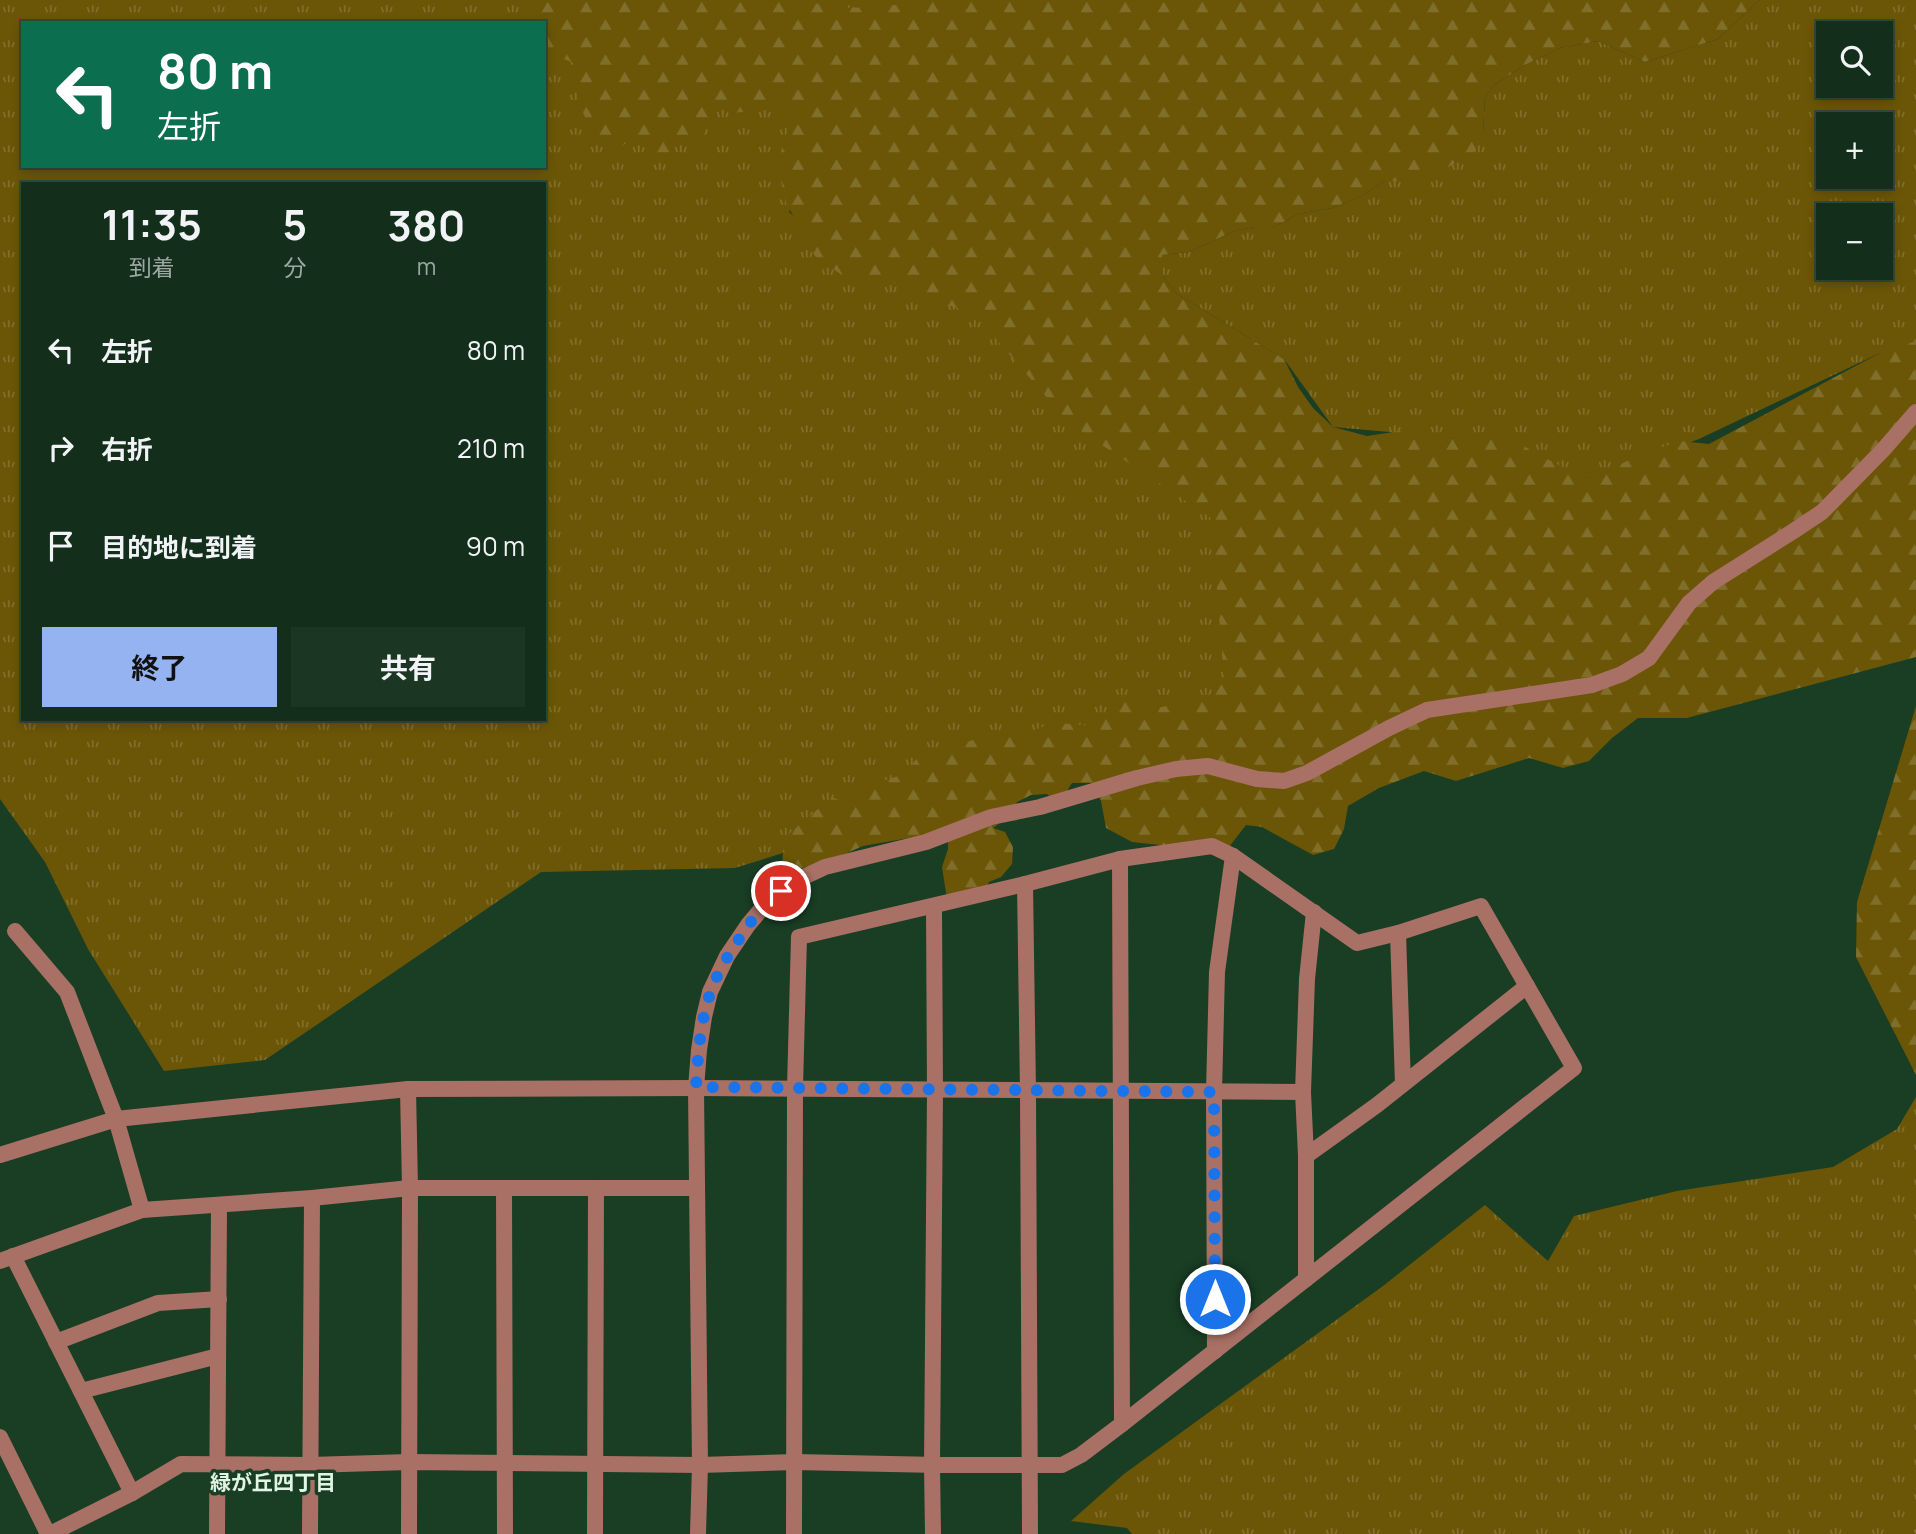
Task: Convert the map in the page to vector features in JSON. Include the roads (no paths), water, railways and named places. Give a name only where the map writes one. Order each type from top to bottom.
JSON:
[{"type":"street","points":[[698,1534],[700,1465],[696,1087],[699,1050],[710,992],[727,956],[769,900],[793,882],[825,867],[926,842],[991,817],[1040,807],[1137,778],[1176,769],[1208,766],[1257,779],[1284,781],[1307,773],[1427,710],[1592,685],[1622,674],[1649,658],[1689,603],[1713,582],[1822,512],[1916,412]]},
{"type":"street","points":[[0,1437],[49,1534],[132,1493],[181,1464],[310,1465],[409,1462],[700,1465],[795,1462],[1062,1465],[1081,1455],[1122,1424],[1574,1068],[1481,906],[1398,933],[1357,943],[1233,856],[1212,846],[1120,859],[799,937],[795,1088],[795,1462],[794,1534]]},
{"type":"street","points":[[1215,1351],[1214,1092],[1217,972],[1233,856]]},
{"type":"street","points":[[1120,859],[1122,1424]]},
{"type":"street","points":[[1025,884],[1030,1534]]},
{"type":"street","points":[[933,1534],[934,906]]},
{"type":"street","points":[[1306,1279],[1303,1092],[1307,979],[1314,912]]},
{"type":"street","points":[[15,931],[67,992],[116,1119],[142,1210]]},
{"type":"street","points":[[1398,933],[1403,1084]]},
{"type":"street","points":[[1306,1156],[1377,1105],[1527,986]]},
{"type":"street","points":[[0,1155],[116,1119],[408,1089],[696,1087],[1303,1092]]},
{"type":"street","points":[[408,1089],[409,1534]]},
{"type":"street","points":[[132,1493],[56,1342],[7,1259],[142,1210],[410,1188],[697,1188]]},
{"type":"street","points":[[504,1188],[505,1534]]},
{"type":"street","points":[[595,1534],[596,1189]]},
{"type":"street","points":[[310,1534],[312,1198]]},
{"type":"street","points":[[217,1534],[219,1205]]},
{"type":"street","points":[[56,1342],[158,1303],[219,1299]]},
{"type":"street","points":[[81,1391],[218,1356]]},
{"type":"district","name":"緑が丘四丁目","points":[[273,1483]]}]
